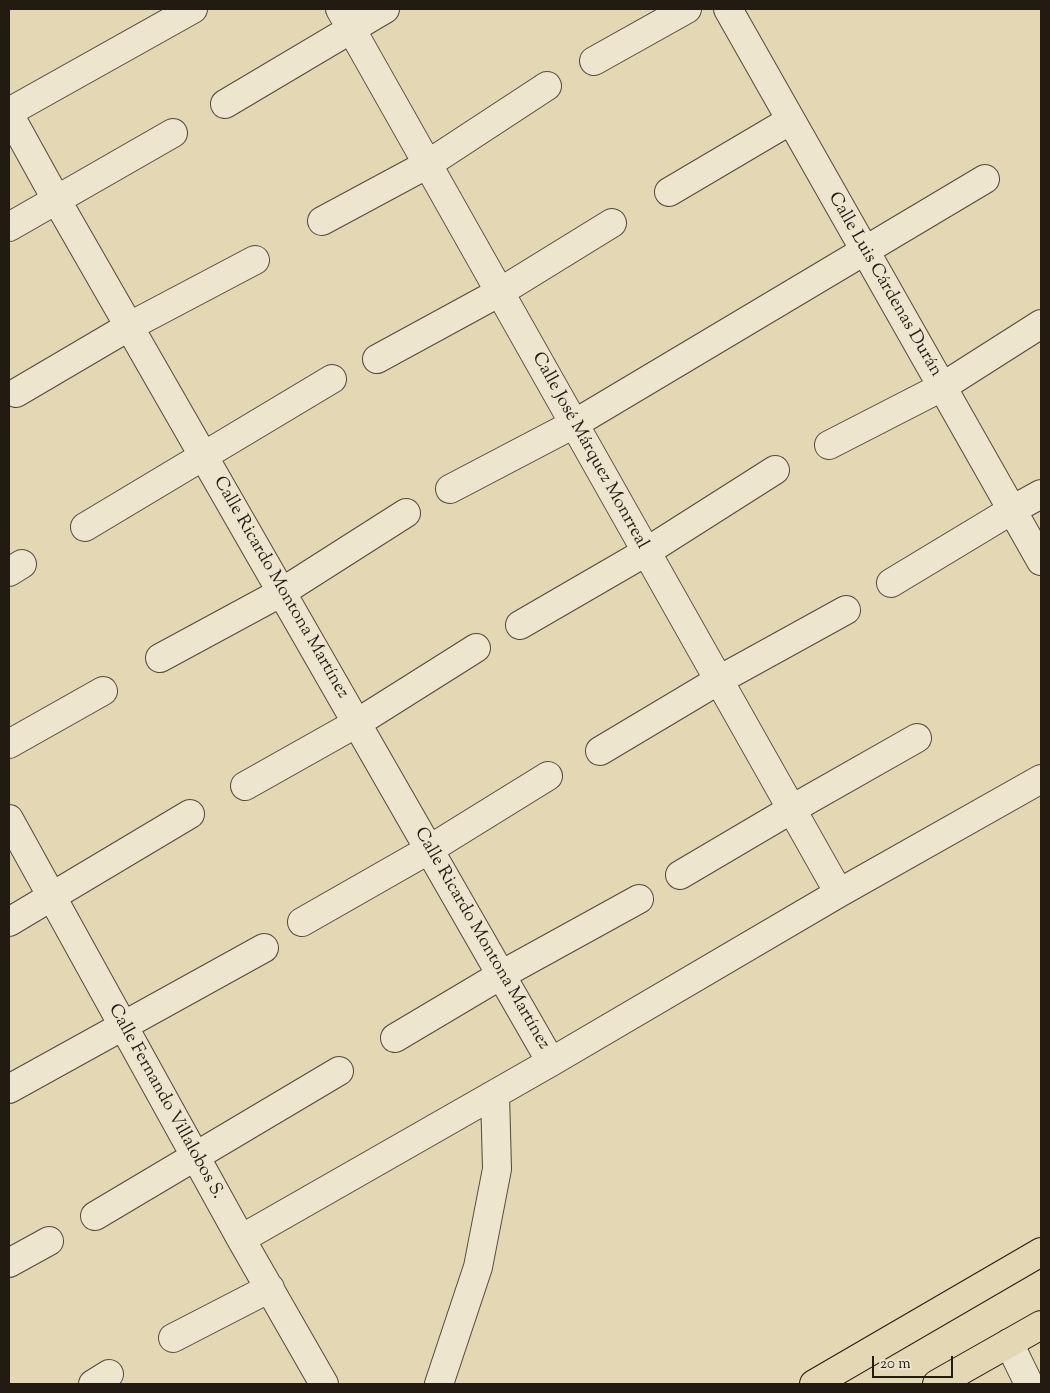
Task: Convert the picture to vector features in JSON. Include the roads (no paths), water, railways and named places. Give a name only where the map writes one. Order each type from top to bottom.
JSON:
[{"type":"main road","points":[[814,1384],[1041,1252]]},
{"type":"main road","points":[[937,1384],[1041,1325]]},
{"type":"street","points":[[9,113],[193,9]]},
{"type":"street","points":[[225,104],[346,19],[385,9]]},
{"type":"street","points":[[594,61],[687,9]]},
{"type":"street","name":"Calle Luis Cárdenas Durán","points":[[728,9],[1041,561]]},
{"type":"street","name":"Calle José Márquez Monrreal","points":[[346,19],[839,894]]},
{"type":"street","points":[[322,221],[428,164],[547,86]]},
{"type":"street","name":"Calle Ricardo Montona Martínez","points":[[9,113],[56,199],[551,1062]]},
{"type":"street","points":[[669,192],[791,120]]},
{"type":"street","points":[[9,227],[172,133]]},
{"type":"street","points":[[450,489],[574,424],[985,179]]},
{"type":"street","points":[[377,359],[500,292],[612,223]]},
{"type":"street","points":[[16,393],[130,326],[254,260]]},
{"type":"street","points":[[829,445],[942,387],[1041,324]]},
{"type":"street","points":[[85,528],[332,379]]},
{"type":"street","points":[[520,625],[646,552],[775,470]]},
{"type":"street","points":[[891,583],[1041,494]]},
{"type":"street","points":[[160,658],[282,592],[406,513]]},
{"type":"street","points":[[600,751],[719,680],[846,610]]},
{"type":"street","points":[[245,786],[357,723],[476,648]]},
{"type":"street","points":[[9,744],[103,691]]},
{"type":"street","points":[[680,875],[917,738]]},
{"type":"street","points":[[302,922],[430,849],[548,776]]},
{"type":"street","points":[[241,1239],[1041,779]]},
{"type":"street","points":[[9,922],[190,814]]},
{"type":"street","name":"Calle Fernando Villalobos S.","points":[[9,819],[241,1239],[324,1384]]},
{"type":"street","points":[[395,1038],[502,974],[638,899]]},
{"type":"street","points":[[9,1089],[264,948]]},
{"type":"street","points":[[95,1216],[196,1158],[338,1071]]},
{"type":"street","points":[[439,1384],[480,1257],[497,1170],[495,1094]]},
{"type":"street","points":[[9,1262],[49,1241]]},
{"type":"street","points":[[173,1338],[270,1288]]},
{"type":"street","points":[[1009,1343],[1030,1384]]}]
